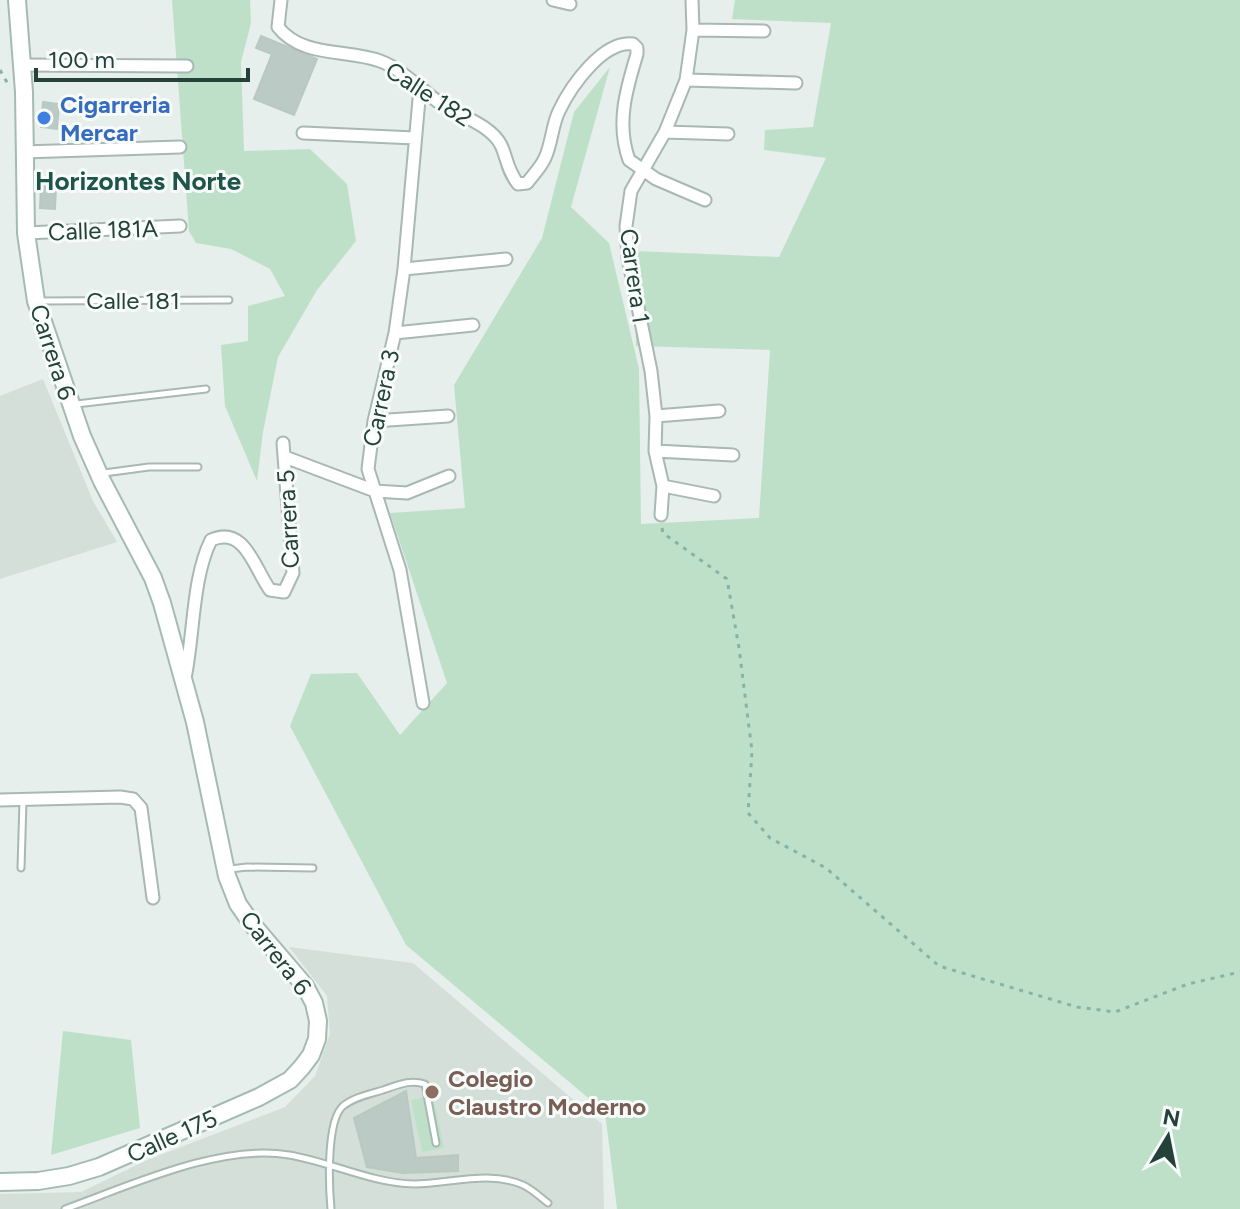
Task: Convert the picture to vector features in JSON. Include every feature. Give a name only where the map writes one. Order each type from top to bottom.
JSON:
[{"type":"street","name":"Carrera 6","points":[[17,0],[24,92],[26,233],[36,301],[70,405],[99,474],[153,578],[195,722],[225,869],[238,904],[305,986],[314,1003],[318,1021],[317,1039]]},
{"type":"street","name":"Calle 182","points":[[281,0],[278,27],[283,35],[297,43],[327,52],[382,61],[442,104],[487,130],[501,145],[506,166],[518,184],[527,183],[545,158],[559,112],[582,74],[611,48],[624,42],[633,44],[637,54],[625,92],[622,134],[629,160],[641,170]]},
{"type":"street","points":[[553,0],[570,4]]},
{"type":"street","name":"Carrera 1","points":[[661,515],[663,486],[655,451],[656,416],[651,371],[628,258],[626,226],[631,191],[665,132],[686,80],[693,30],[692,0]]},
{"type":"street","points":[[693,30],[764,31]]},
{"type":"street","points":[[21,65],[187,66]]},
{"type":"street","points":[[686,80],[796,83]]},
{"type":"street","name":"Carrera 3","points":[[420,88],[404,269],[395,333],[374,421],[368,469],[400,570],[423,703]]},
{"type":"street","points":[[665,132],[728,134]]},
{"type":"street","points":[[303,133],[415,138]]},
{"type":"street","points":[[23,152],[180,147]]},
{"type":"street","points":[[641,170],[705,200]]},
{"type":"street","name":"Calle 181A","points":[[26,233],[180,226]]},
{"type":"street","points":[[404,269],[506,259]]},
{"type":"street","points":[[395,333],[473,325]]},
{"type":"street","points":[[656,416],[719,411]]},
{"type":"street","points":[[374,421],[448,416]]},
{"type":"street","name":"Carrera 5","points":[[211,540],[224,535],[239,540],[270,590],[284,592],[293,573],[283,443]]},
{"type":"street","points":[[655,451],[733,455]]},
{"type":"street","points":[[285,457],[375,491],[407,493],[449,476]]},
{"type":"street","points":[[663,486],[714,496]]},
{"type":"street","name":"Carrera 6","points":[[184,683],[198,588],[206,549],[211,540]]},
{"type":"street","points":[[0,800],[133,799],[141,808],[153,898]]},
{"type":"street","name":"Calle 175","points":[[0,1182],[69,1176],[151,1146],[290,1080],[311,1055],[317,1039]]},
{"type":"lane","name":"Calle 181","points":[[36,301],[229,300]]},
{"type":"lane","points":[[70,405],[206,389]]},
{"type":"lane","points":[[99,474],[149,467],[198,467]]},
{"type":"lane","points":[[21,868],[23,800]]},
{"type":"lane","points":[[225,869],[313,868]]},
{"type":"lane","points":[[331,1209],[329,1166],[340,1108],[353,1100],[414,1080],[425,1084],[436,1143]]},
{"type":"lane","points":[[65,1209],[175,1170],[226,1155],[252,1152],[289,1155],[372,1177],[413,1184],[505,1180],[525,1185],[548,1203]]},
{"type":"path","points":[[661,515],[663,533],[727,579],[752,751],[748,813],[770,838],[826,868],[939,966],[1077,1007],[1115,1012],[1188,984],[1240,972]]},
{"type":"shaded area","points":[[43,379],[93,501],[117,542],[0,579],[0,396]]},
{"type":"shaded area","name":"Colegio Claustro Moderno","points":[[289,947],[413,963],[602,1124],[604,1209],[0,1209],[0,1194],[81,1192],[147,1160],[285,1107],[315,1076],[330,1034],[327,996]]},
{"type":"green space","points":[[172,0],[250,0],[251,23],[241,62],[244,151],[310,149],[347,184],[356,241],[317,290],[278,357],[257,481],[225,406],[221,345],[248,341],[248,306],[285,296],[270,269],[231,249],[196,243],[189,231]]},
{"type":"green space","points":[[735,0],[1240,0],[1240,1209],[617,1209],[605,1112],[406,945],[290,726],[311,674],[357,673],[400,735],[447,683],[390,513],[465,508],[454,385],[542,238],[574,112],[610,67],[571,207],[609,243],[639,369],[641,524],[759,518],[770,350],[636,346],[634,251],[779,257],[826,158],[764,150],[765,130],[813,127],[831,23],[732,19]]},
{"type":"green space","points":[[63,1031],[131,1040],[140,1128],[51,1155]]},
{"type":"green space","points":[[433,1096],[444,1148],[422,1152],[411,1100]]},
{"type":"building","points":[[261,36],[317,59],[294,115],[254,99],[272,54],[256,48]]},
{"type":"building","points":[[43,102],[59,104],[57,129],[41,127]]},
{"type":"building","points":[[41,185],[56,186],[55,209],[40,208]]},
{"type":"building","points":[[406,1091],[416,1158],[458,1155],[458,1171],[403,1173],[367,1167],[354,1118]]},
{"type":"place","name":"Cigarreria Mercar","points":[[44,118]]},
{"type":"place","name":"Colegio Claustro Moderno","points":[[432,1092]]},
{"type":"district","name":"Horizontes Norte","points":[[138,181]]}]
